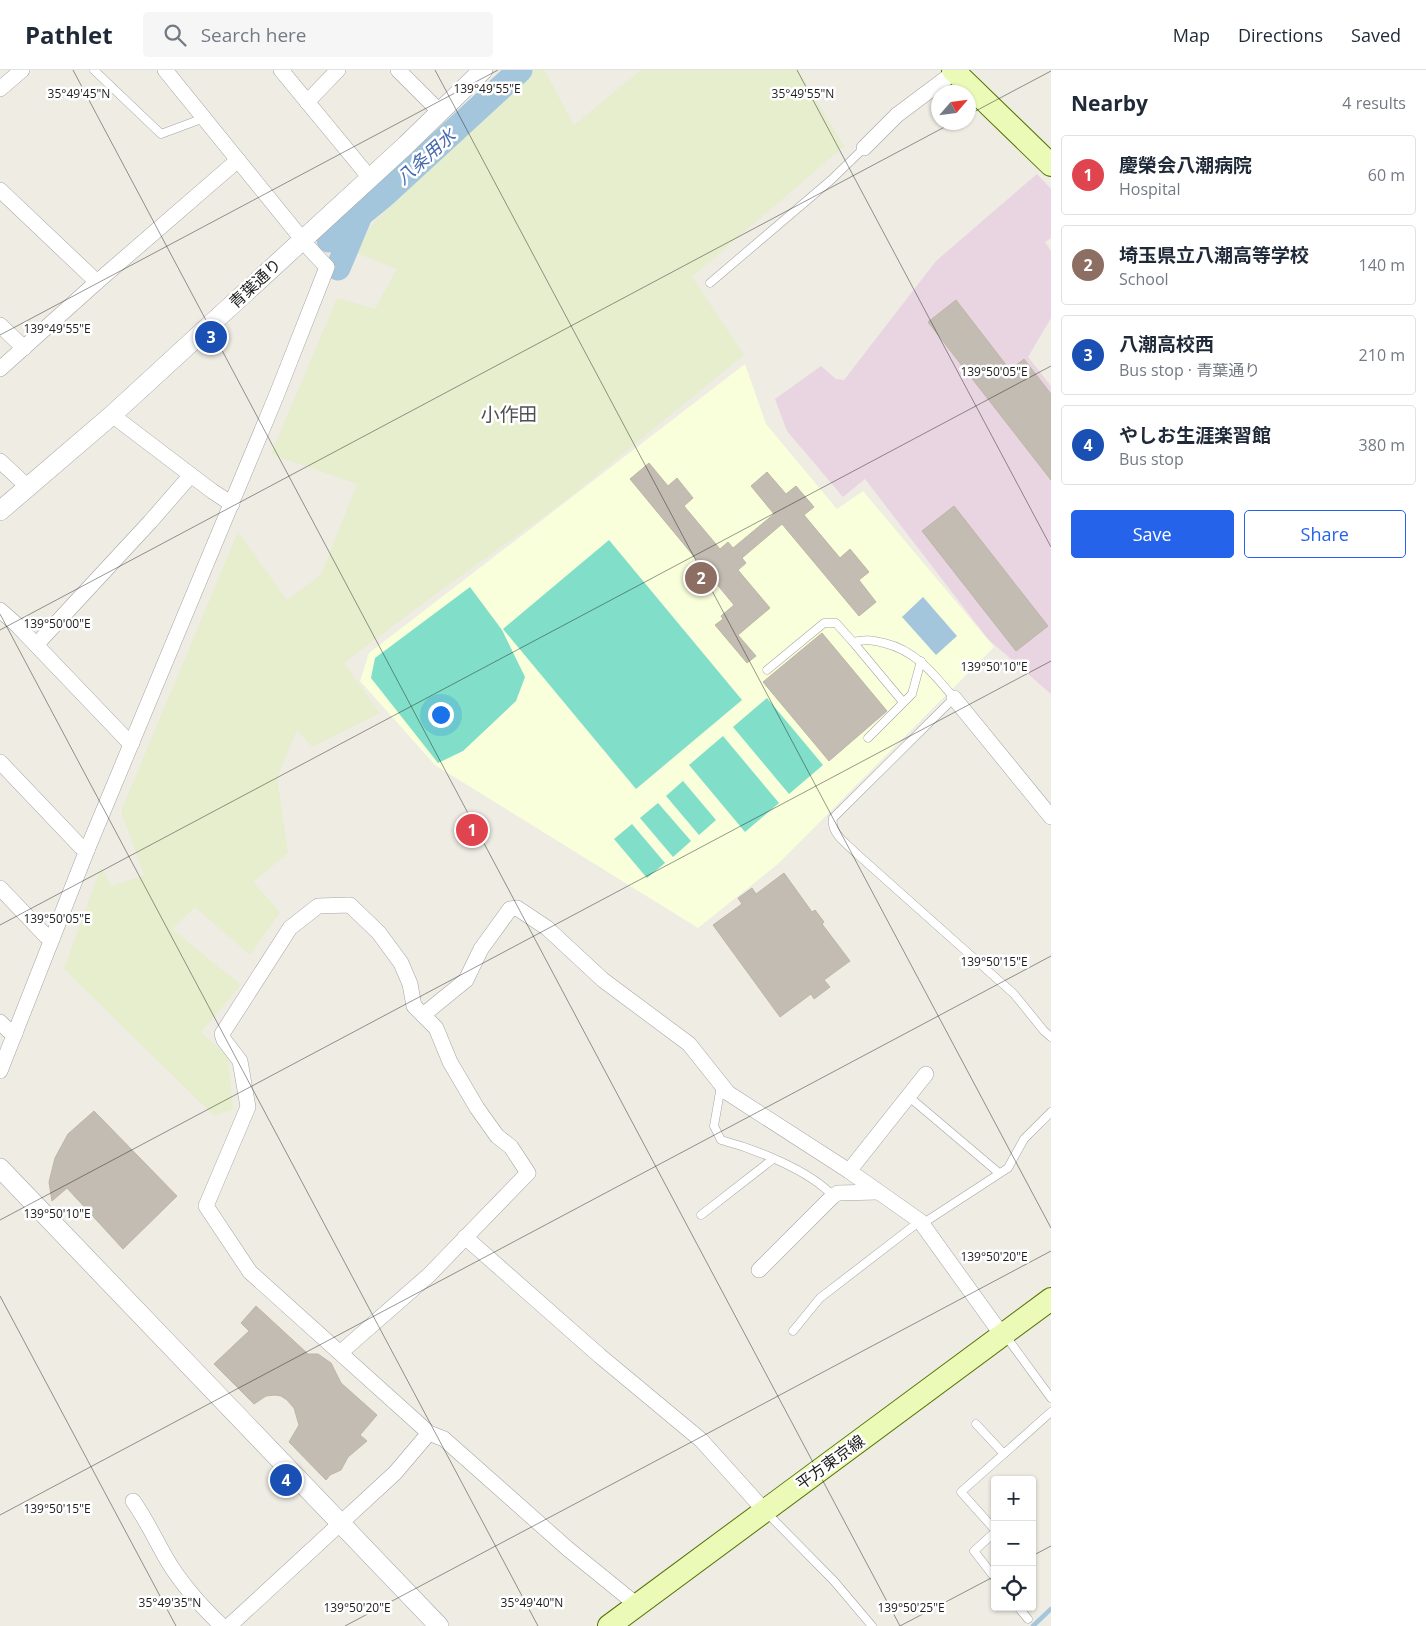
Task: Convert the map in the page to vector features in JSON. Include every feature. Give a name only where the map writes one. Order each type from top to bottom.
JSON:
[{"type":"main road","points":[[955,71],[1050,161]]},
{"type":"main road","name":"平方東京線","points":[[609,1626],[1051,1299]]},
{"type":"street","points":[[1,86],[22,70]]},
{"type":"street","points":[[0,1071],[87,850],[232,504],[328,267],[303,240],[165,70]]},
{"type":"street","points":[[280,70],[370,178]]},
{"type":"street","points":[[307,102],[338,70]]},
{"type":"street","points":[[398,70],[440,112]]},
{"type":"street","name":"青葉通り","points":[[0,511],[112,415],[370,178],[483,70]]},
{"type":"street","points":[[864,148],[897,115],[955,71]]},
{"type":"street","points":[[0,369],[238,160]]},
{"type":"street","points":[[0,190],[97,282]]},
{"type":"street","points":[[0,325],[24,348]]},
{"type":"street","points":[[112,415],[232,504]]},
{"type":"street","points":[[0,461],[29,488]]},
{"type":"street","points":[[36,645],[191,475]]},
{"type":"street","points":[[0,610],[132,743]]},
{"type":"street","points":[[954,698],[1051,817]]},
{"type":"street","points":[[0,762],[81,847],[87,850]]},
{"type":"street","points":[[0,888],[46,936],[52,939]]},
{"type":"street","points":[[340,1353],[429,1275],[528,1173],[511,1147],[497,1136],[477,1108],[450,1062],[436,1028],[414,1006],[410,984],[401,963],[379,933],[350,905],[318,906],[290,928],[222,1034],[224,1040],[240,1061],[248,1106],[206,1206],[250,1272],[340,1353],[429,1433],[444,1439],[568,1549],[637,1605]]},
{"type":"street","points":[[423,1015],[466,980],[482,949],[493,933],[510,909],[517,908],[547,928],[603,980],[689,1044],[728,1093],[910,1213],[921,1223],[1003,1335]]},
{"type":"street","points":[[0,1022],[15,1034]]},
{"type":"street","points":[[849,1171],[926,1074]]},
{"type":"street","points":[[0,1168],[439,1626]]},
{"type":"street","points":[[760,1270],[833,1196],[838,1193],[878,1192]]},
{"type":"street","points":[[465,1237],[600,1356],[701,1440],[764,1510]]},
{"type":"street","points":[[229,1626],[395,1473],[429,1433]]},
{"type":"street","points":[[133,1501],[167,1560],[185,1586],[203,1608],[222,1626]]},
{"type":"lane","points":[[94,70],[162,134],[204,118]]},
{"type":"lane","points":[[710,283],[832,180],[864,148]]},
{"type":"lane","points":[[767,670],[824,623],[836,623],[904,702]]},
{"type":"lane","points":[[853,642],[865,639],[897,646],[920,661],[954,698],[833,818],[832,824],[835,832],[857,854],[1014,994],[1051,1037]]},
{"type":"lane","points":[[868,738],[912,694],[920,661]]},
{"type":"lane","points":[[721,1084],[714,1126],[721,1140],[752,1149],[773,1159],[813,1179],[826,1188],[833,1196]]},
{"type":"lane","points":[[908,1096],[999,1173]]},
{"type":"lane","points":[[793,1331],[820,1298],[921,1223],[1008,1168],[1024,1139],[1051,1112]]},
{"type":"lane","points":[[702,1215],[773,1159]]},
{"type":"lane","points":[[1003,1335],[1051,1398]]},
{"type":"lane","points":[[991,1526],[961,1492],[1051,1412]]},
{"type":"lane","points":[[976,1424],[1004,1454]]},
{"type":"lane","points":[[764,1510],[834,1580],[872,1626]]},
{"type":"lane","points":[[991,1535],[974,1551],[991,1573]]},
{"type":"lane","points":[[1021,1611],[1028,1619]]},
{"type":"shaded area","points":[[535,70],[544,70],[574,125],[641,70],[798,70],[844,146],[692,277],[744,355],[566,500],[344,663],[380,713],[312,747],[297,730],[277,778],[288,853],[253,882],[280,912],[250,955],[195,907],[172,929],[241,985],[201,1032],[228,1057],[233,1109],[214,1116],[64,969],[101,867],[112,886],[144,875],[121,811],[238,532],[287,600],[321,575],[357,484],[271,454],[337,298],[375,309],[397,269],[357,253],[371,225]]},
{"type":"shaded area","points":[[1037,174],[1051,189],[1051,238],[1045,242],[1051,251],[1051,318],[1028,357],[1051,386],[1051,694],[988,639],[865,479],[843,497],[787,431],[775,399],[821,366],[836,379],[844,380],[936,261]]},
{"type":"shaded area","points":[[745,364],[766,424],[837,509],[863,491],[994,647],[778,864],[698,928],[435,765],[360,681],[369,653]]},
{"type":"shaded area","points":[[609,540],[742,700],[636,789],[503,629]]},
{"type":"shaded area","points":[[470,587],[502,630],[525,677],[516,701],[463,751],[438,763],[371,678],[375,658]]},
{"type":"shaded area","points":[[923,597],[957,636],[936,655],[902,617]]},
{"type":"shaded area","points":[[767,698],[823,765],[789,794],[733,727]]},
{"type":"shaded area","points":[[723,736],[779,803],[745,832],[689,765]]},
{"type":"shaded area","points":[[683,781],[716,820],[699,835],[666,796]]},
{"type":"shaded area","points":[[658,803],[691,841],[673,857],[640,818]]},
{"type":"shaded area","points":[[632,824],[665,863],[647,878],[614,839]]},
{"type":"building","points":[[956,300],[1010,370],[1024,359],[1051,394],[1051,480],[928,322]]},
{"type":"building","points":[[649,463],[668,486],[677,478],[693,498],[684,506],[720,549],[728,542],[733,548],[774,514],[751,486],[767,472],[786,494],[796,486],[814,507],[804,515],[840,558],[850,549],[869,572],[859,580],[876,602],[859,616],[782,524],[742,558],[746,563],[738,570],[770,608],[738,635],[756,656],[747,663],[715,625],[723,619],[721,616],[734,605],[630,479]]},
{"type":"building","points":[[954,506],[1048,626],[1016,651],[922,531]]},
{"type":"building","points":[[822,633],[887,711],[829,761],[763,682]]},
{"type":"building","points":[[784,873],[812,912],[815,910],[824,922],[822,924],[850,961],[824,980],[830,987],[814,999],[811,994],[780,1017],[713,925],[742,904],[738,898],[752,888],[756,894]]},
{"type":"building","points":[[94,1111],[177,1196],[123,1249],[67,1188],[52,1201],[49,1182],[55,1158],[68,1134]]},
{"type":"building","points":[[256,1306],[308,1354],[318,1354],[331,1363],[341,1383],[377,1415],[360,1435],[367,1441],[348,1457],[341,1470],[330,1475],[326,1480],[289,1442],[299,1425],[294,1408],[287,1400],[281,1396],[266,1396],[254,1404],[214,1364],[249,1331],[241,1323]]},
{"type":"waterway","name":"八条用水","points":[[329,240],[383,196],[520,70]]},
{"type":"waterway","points":[[338,268],[359,218]]},
{"type":"waterway","points":[[1033,1626],[1051,1609]]},
{"type":"place","name":"八潮高校西","points":[[211,337]]},
{"type":"place","name":"埼玉県立八潮高等学校","points":[[701,578]]},
{"type":"place","name":"慶榮会八潮病院","points":[[472,830]]},
{"type":"place","name":"やしお生涯楽習館","points":[[286,1480]]},
{"type":"district","name":"小作田","points":[[509,414]]}]
